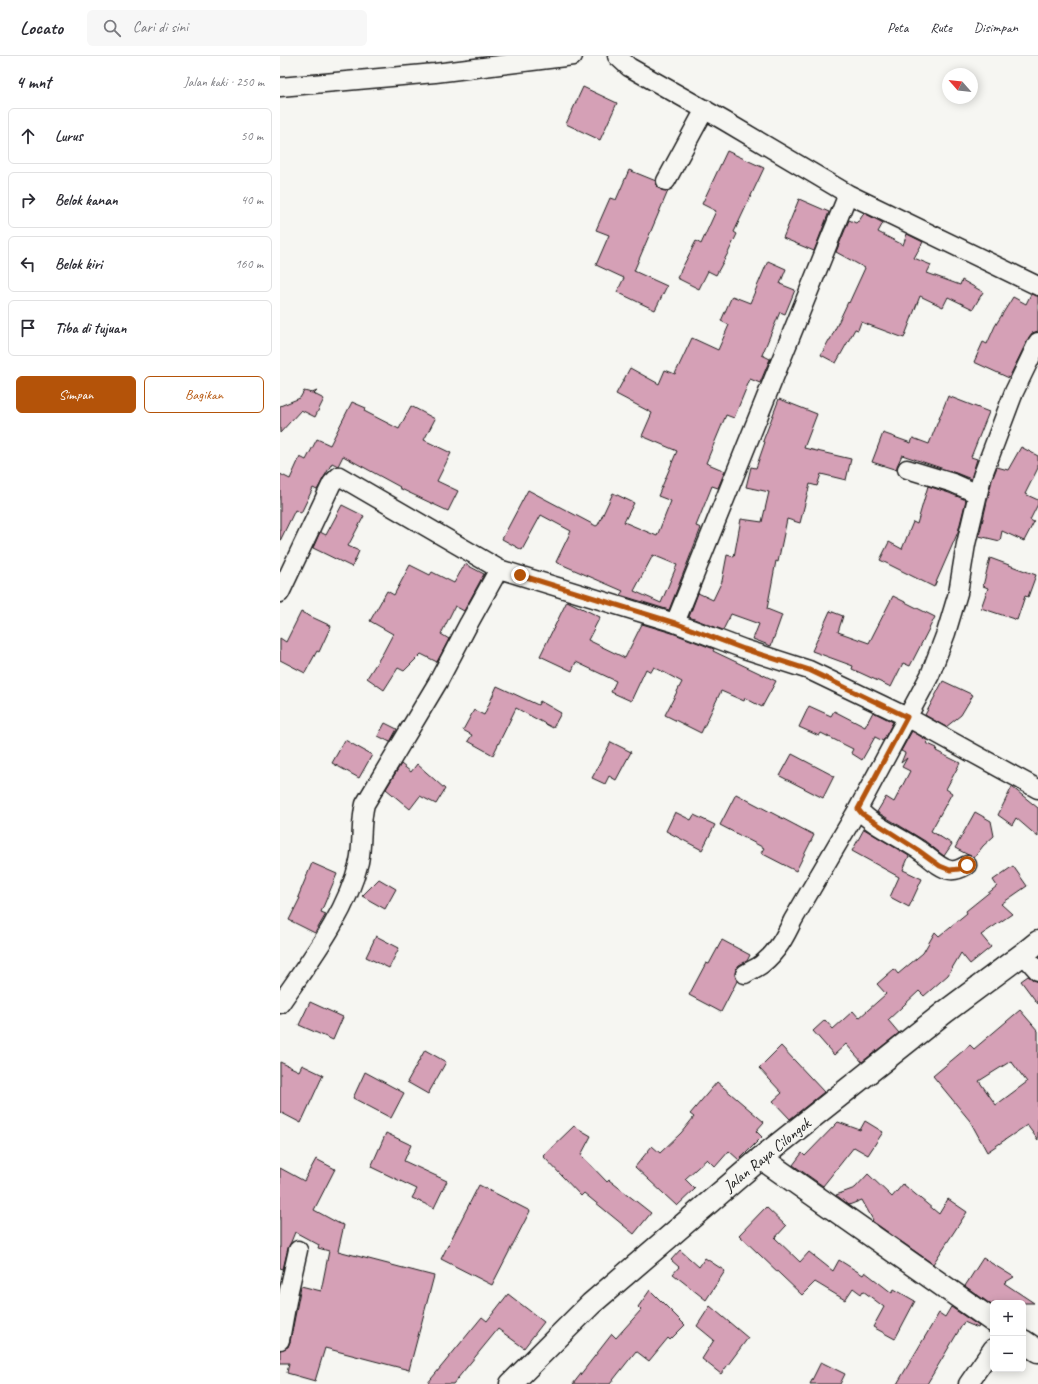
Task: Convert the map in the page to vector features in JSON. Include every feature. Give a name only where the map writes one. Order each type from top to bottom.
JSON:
[{"type":"main road","name":"Jalan Raya Cilongok","points":[[511,1384],[591,1304],[761,1158],[939,1017],[1031,948]]},
{"type":"main road","points":[[761,1158],[990,1319]]},
{"type":"main road","points":[[1026,1343],[1038,1351]]},
{"type":"street","points":[[280,87],[435,73],[573,56]]},
{"type":"street","points":[[617,56],[629,67],[705,109],[848,194],[1038,286]]},
{"type":"street","points":[[666,181],[705,109]]},
{"type":"street","points":[[675,623],[848,194]]},
{"type":"street","points":[[745,974],[761,964],[778,948],[784,939],[793,920],[858,809],[930,675],[946,633],[958,593],[966,544],[982,476],[1014,392],[1038,342]]},
{"type":"street","points":[[908,469],[953,483],[978,494]]},
{"type":"street","points":[[280,593],[332,483],[339,476],[499,569],[675,623],[744,649],[809,670],[907,717],[1038,789]]},
{"type":"street","points":[[280,1004],[340,912],[353,883],[361,850],[362,818],[365,804],[438,682],[469,622],[499,569]]},
{"type":"street","points":[[858,809],[862,814],[940,866],[950,870],[959,869],[967,865]]},
{"type":"street","points":[[1031,948],[1038,971]]},
{"type":"street","points":[[280,1340],[284,1296],[298,1250]]},
{"type":"street","points":[[968,1384],[990,1352]]},
{"type":"building","points":[[583,87],[617,103],[600,140],[566,124]]},
{"type":"building","points":[[727,151],[764,168],[734,232],[737,234],[728,253],[716,275],[708,271],[699,289],[677,278],[696,241],[701,244],[716,211],[702,204]]},
{"type":"building","points":[[629,170],[656,181],[657,186],[661,190],[668,191],[634,271],[667,286],[655,310],[617,292],[624,278],[596,265],[609,235],[596,230],[610,198],[616,200]]},
{"type":"building","points":[[799,199],[829,212],[814,251],[783,238]]},
{"type":"building","points":[[864,213],[883,223],[878,232],[903,245],[907,234],[923,242],[914,258],[931,265],[927,273],[960,285],[962,280],[983,292],[973,309],[948,297],[943,307],[920,296],[904,338],[861,322],[858,330],[855,329],[836,363],[821,355],[830,340],[848,302],[849,303],[865,268],[836,252],[849,220],[856,223]]},
{"type":"building","points":[[768,261],[786,269],[780,284],[795,290],[785,314],[780,312],[762,355],[770,359],[760,383],[750,379],[734,418],[726,415],[706,463],[725,471],[718,488],[712,486],[696,526],[701,528],[669,610],[620,595],[623,591],[556,562],[571,531],[541,515],[522,550],[502,539],[528,490],[596,526],[598,525],[613,493],[634,503],[624,522],[657,536],[671,501],[658,496],[677,451],[642,436],[652,413],[616,394],[630,368],[659,384],[665,370],[675,374],[692,338],[718,350],[729,325],[721,321],[732,296],[750,303]],"holes":[[[653,555],[677,565],[661,603],[634,591]]]},
{"type":"building","points":[[1031,294],[1038,296],[1038,331],[1032,333],[1029,337],[1009,378],[974,362],[983,342],[987,344],[995,326],[1013,297],[1026,304]]},
{"type":"building","points":[[304,391],[312,393],[317,391],[314,394],[324,399],[315,417],[301,410],[280,433],[280,406],[300,398]]},
{"type":"building","points":[[948,396],[989,412],[971,457],[977,459],[971,479],[902,455],[897,466],[897,470],[872,462],[883,433],[911,443],[913,438],[929,444]]},
{"type":"building","points":[[779,399],[817,414],[804,448],[851,459],[846,480],[821,474],[817,486],[810,484],[800,523],[787,519],[778,562],[776,561],[767,609],[782,615],[771,646],[753,639],[759,624],[731,614],[723,630],[689,617],[698,593],[713,600],[722,581],[727,555],[734,557],[741,519],[762,522],[769,492],[746,487],[751,467],[756,468],[765,442],[763,441]]},
{"type":"building","points":[[352,402],[366,408],[364,411],[399,429],[411,406],[435,419],[424,440],[451,453],[437,481],[458,491],[448,511],[399,488],[400,487],[343,456],[338,466],[332,463],[317,490],[313,488],[301,513],[295,510],[280,541],[280,474],[290,479],[300,457],[306,460],[317,439],[330,445]]},
{"type":"building","points":[[1021,447],[1038,456],[1038,468],[1025,494],[1038,500],[1038,504],[1030,520],[1034,522],[1024,541],[1002,531],[1000,541],[979,536],[992,480],[997,467],[1008,470]]},
{"type":"building","points":[[928,486],[966,500],[958,532],[934,587],[880,560],[889,542],[902,549],[913,522],[917,524]]},
{"type":"building","points":[[342,505],[364,516],[348,546],[359,551],[352,567],[313,548],[320,532],[326,535]]},
{"type":"building","points":[[990,558],[1036,575],[1028,597],[1025,596],[1017,620],[981,608],[988,588],[983,586]]},
{"type":"building","points":[[465,564],[484,574],[464,611],[455,606],[441,634],[449,639],[437,662],[421,654],[404,671],[398,668],[384,690],[367,678],[393,634],[370,621],[387,591],[394,595],[410,565],[430,575],[432,572],[454,583]]},
{"type":"building","points":[[893,596],[935,617],[910,666],[903,663],[891,687],[852,669],[853,666],[812,651],[830,611],[843,616],[838,632],[869,643]]},
{"type":"building","points":[[567,601],[600,617],[588,640],[625,658],[642,624],[672,633],[714,649],[713,651],[776,681],[762,707],[745,698],[744,701],[721,691],[701,733],[665,715],[682,682],[654,667],[651,672],[646,669],[631,701],[611,692],[616,681],[576,662],[572,671],[540,656]]},
{"type":"building","points":[[301,612],[331,626],[319,652],[317,651],[305,673],[280,660],[280,638],[286,642]]},
{"type":"building","points":[[943,681],[973,695],[961,715],[946,727],[925,715]]},
{"type":"building","points":[[497,686],[538,705],[540,701],[561,713],[553,728],[516,708],[493,755],[468,741],[472,735],[463,730],[474,710],[484,715]]},
{"type":"building","points":[[809,706],[831,716],[834,711],[865,727],[873,712],[893,722],[883,741],[875,737],[862,760],[851,753],[853,749],[821,733],[819,736],[799,727]]},
{"type":"building","points":[[385,723],[397,729],[390,742],[378,736]]},
{"type":"building","points":[[912,731],[928,741],[926,743],[937,748],[936,751],[960,763],[946,789],[952,793],[931,831],[952,844],[944,856],[925,841],[877,812],[886,797],[894,802],[910,771],[902,767],[907,758],[901,763],[905,753],[901,751]]},
{"type":"building","points":[[345,740],[372,755],[359,778],[332,763]]},
{"type":"building","points":[[611,742],[631,752],[616,780],[609,776],[605,784],[592,778]]},
{"type":"building","points":[[792,754],[834,776],[823,798],[780,776]]},
{"type":"building","points":[[401,764],[411,772],[417,764],[445,789],[436,804],[420,796],[410,809],[386,789]]},
{"type":"building","points":[[1012,787],[1038,808],[1038,837],[1016,818],[1012,825],[998,815]]},
{"type":"building","points":[[736,794],[814,835],[796,871],[761,853],[764,848],[720,825]]},
{"type":"building","points":[[675,812],[691,820],[694,815],[715,825],[702,850],[666,831]]},
{"type":"building","points":[[975,812],[991,821],[994,836],[983,846],[974,858],[955,848]]},
{"type":"building","points":[[864,829],[909,856],[903,870],[922,879],[909,907],[890,897],[899,877],[852,851]]},
{"type":"building","points":[[312,863],[337,874],[321,912],[326,914],[315,933],[289,920],[300,898],[298,897]]},
{"type":"building","points":[[1013,866],[1027,886],[1001,904],[1012,914],[981,935],[991,947],[970,964],[961,953],[948,975],[924,996],[919,991],[888,1020],[899,1033],[862,1062],[846,1044],[834,1055],[813,1031],[825,1020],[833,1029],[853,1011],[859,1018],[886,994],[877,984],[894,969],[898,974],[923,953],[935,932],[939,936],[967,913],[966,911],[997,886],[993,880]]},
{"type":"building","points":[[379,879],[396,889],[385,909],[362,896]]},
{"type":"building","points":[[376,936],[399,948],[389,968],[366,957]]},
{"type":"building","points":[[722,940],[750,955],[747,961],[739,965],[736,969],[735,975],[737,981],[721,1012],[689,995],[706,963],[709,964]]},
{"type":"building","points":[[1028,976],[1038,982],[1038,1004],[1021,981]]},
{"type":"building","points":[[310,1002],[343,1017],[333,1040],[299,1025]]},
{"type":"building","points":[[1020,1010],[1038,1031],[1038,1140],[1027,1125],[987,1152],[970,1121],[933,1076],[970,1045],[974,1049]],"holes":[[[1011,1061],[1027,1082],[996,1105],[979,1081]]]},
{"type":"building","points":[[781,1046],[824,1092],[790,1119],[773,1101],[782,1093],[759,1068]]},
{"type":"building","points":[[425,1050],[446,1062],[428,1094],[407,1082]]},
{"type":"building","points":[[280,1062],[299,1071],[302,1065],[323,1075],[301,1123],[280,1112]]},
{"type":"building","points":[[365,1072],[404,1093],[391,1118],[353,1098]]},
{"type":"building","points":[[717,1082],[764,1122],[756,1131],[762,1137],[739,1160],[729,1151],[715,1167],[707,1159],[685,1179],[695,1189],[677,1206],[635,1167],[652,1146],[660,1153],[681,1133],[694,1117],[690,1114]]},
{"type":"building","points":[[865,1121],[883,1132],[868,1155],[854,1147],[823,1186],[793,1165],[802,1153],[805,1156],[838,1122],[860,1130]]},
{"type":"building","points":[[574,1126],[591,1136],[581,1155],[607,1182],[609,1180],[651,1213],[634,1234],[584,1193],[581,1196],[543,1156]]},
{"type":"building","points":[[386,1133],[411,1145],[404,1161],[447,1181],[434,1208],[412,1198],[417,1189],[371,1167]]},
{"type":"building","points":[[316,1159],[335,1169],[314,1210],[344,1225],[338,1251],[434,1276],[409,1370],[325,1348],[315,1381],[287,1373],[289,1363],[280,1363],[280,1350],[288,1347],[290,1342],[301,1286],[321,1291],[329,1251],[318,1248],[319,1245],[295,1232],[288,1248],[283,1269],[280,1268],[280,1168],[304,1181]]},
{"type":"building","points":[[868,1174],[892,1197],[903,1184],[939,1214],[948,1199],[967,1212],[933,1264],[872,1221],[873,1220],[862,1200],[849,1205],[836,1195],[855,1188]]},
{"type":"building","points":[[479,1185],[530,1211],[492,1285],[441,1259]]},
{"type":"building","points":[[766,1207],[786,1226],[775,1238],[800,1262],[809,1252],[833,1271],[839,1260],[863,1275],[865,1272],[892,1293],[894,1289],[915,1301],[895,1339],[873,1327],[884,1307],[863,1291],[861,1294],[853,1288],[845,1300],[815,1282],[802,1295],[739,1235]]},
{"type":"building","points":[[680,1250],[699,1267],[705,1258],[725,1271],[706,1300],[673,1274],[679,1267],[671,1260]]},
{"type":"building","points":[[983,1258],[1014,1277],[1004,1283],[1034,1303],[1026,1303],[1026,1300],[990,1300],[990,1304],[965,1286]]},
{"type":"building","points":[[650,1290],[685,1325],[670,1340],[668,1338],[649,1361],[636,1351],[610,1384],[573,1384],[612,1334],[616,1338],[641,1310],[638,1307]]},
{"type":"building","points":[[508,1294],[544,1322],[524,1348],[498,1329],[453,1384],[427,1384],[482,1317],[487,1321]]},
{"type":"building","points":[[710,1306],[748,1338],[721,1374],[702,1359],[714,1340],[697,1326]]},
{"type":"building","points":[[951,1307],[979,1326],[978,1328],[964,1322],[927,1384],[897,1384],[939,1313],[945,1317]]},
{"type":"building","points":[[821,1362],[845,1374],[840,1384],[810,1384]]},
{"type":"route","points":[[520,575],[675,623],[744,649],[809,670],[907,717],[858,809],[873,822],[918,850],[940,866],[950,870],[959,869],[967,865]]}]
